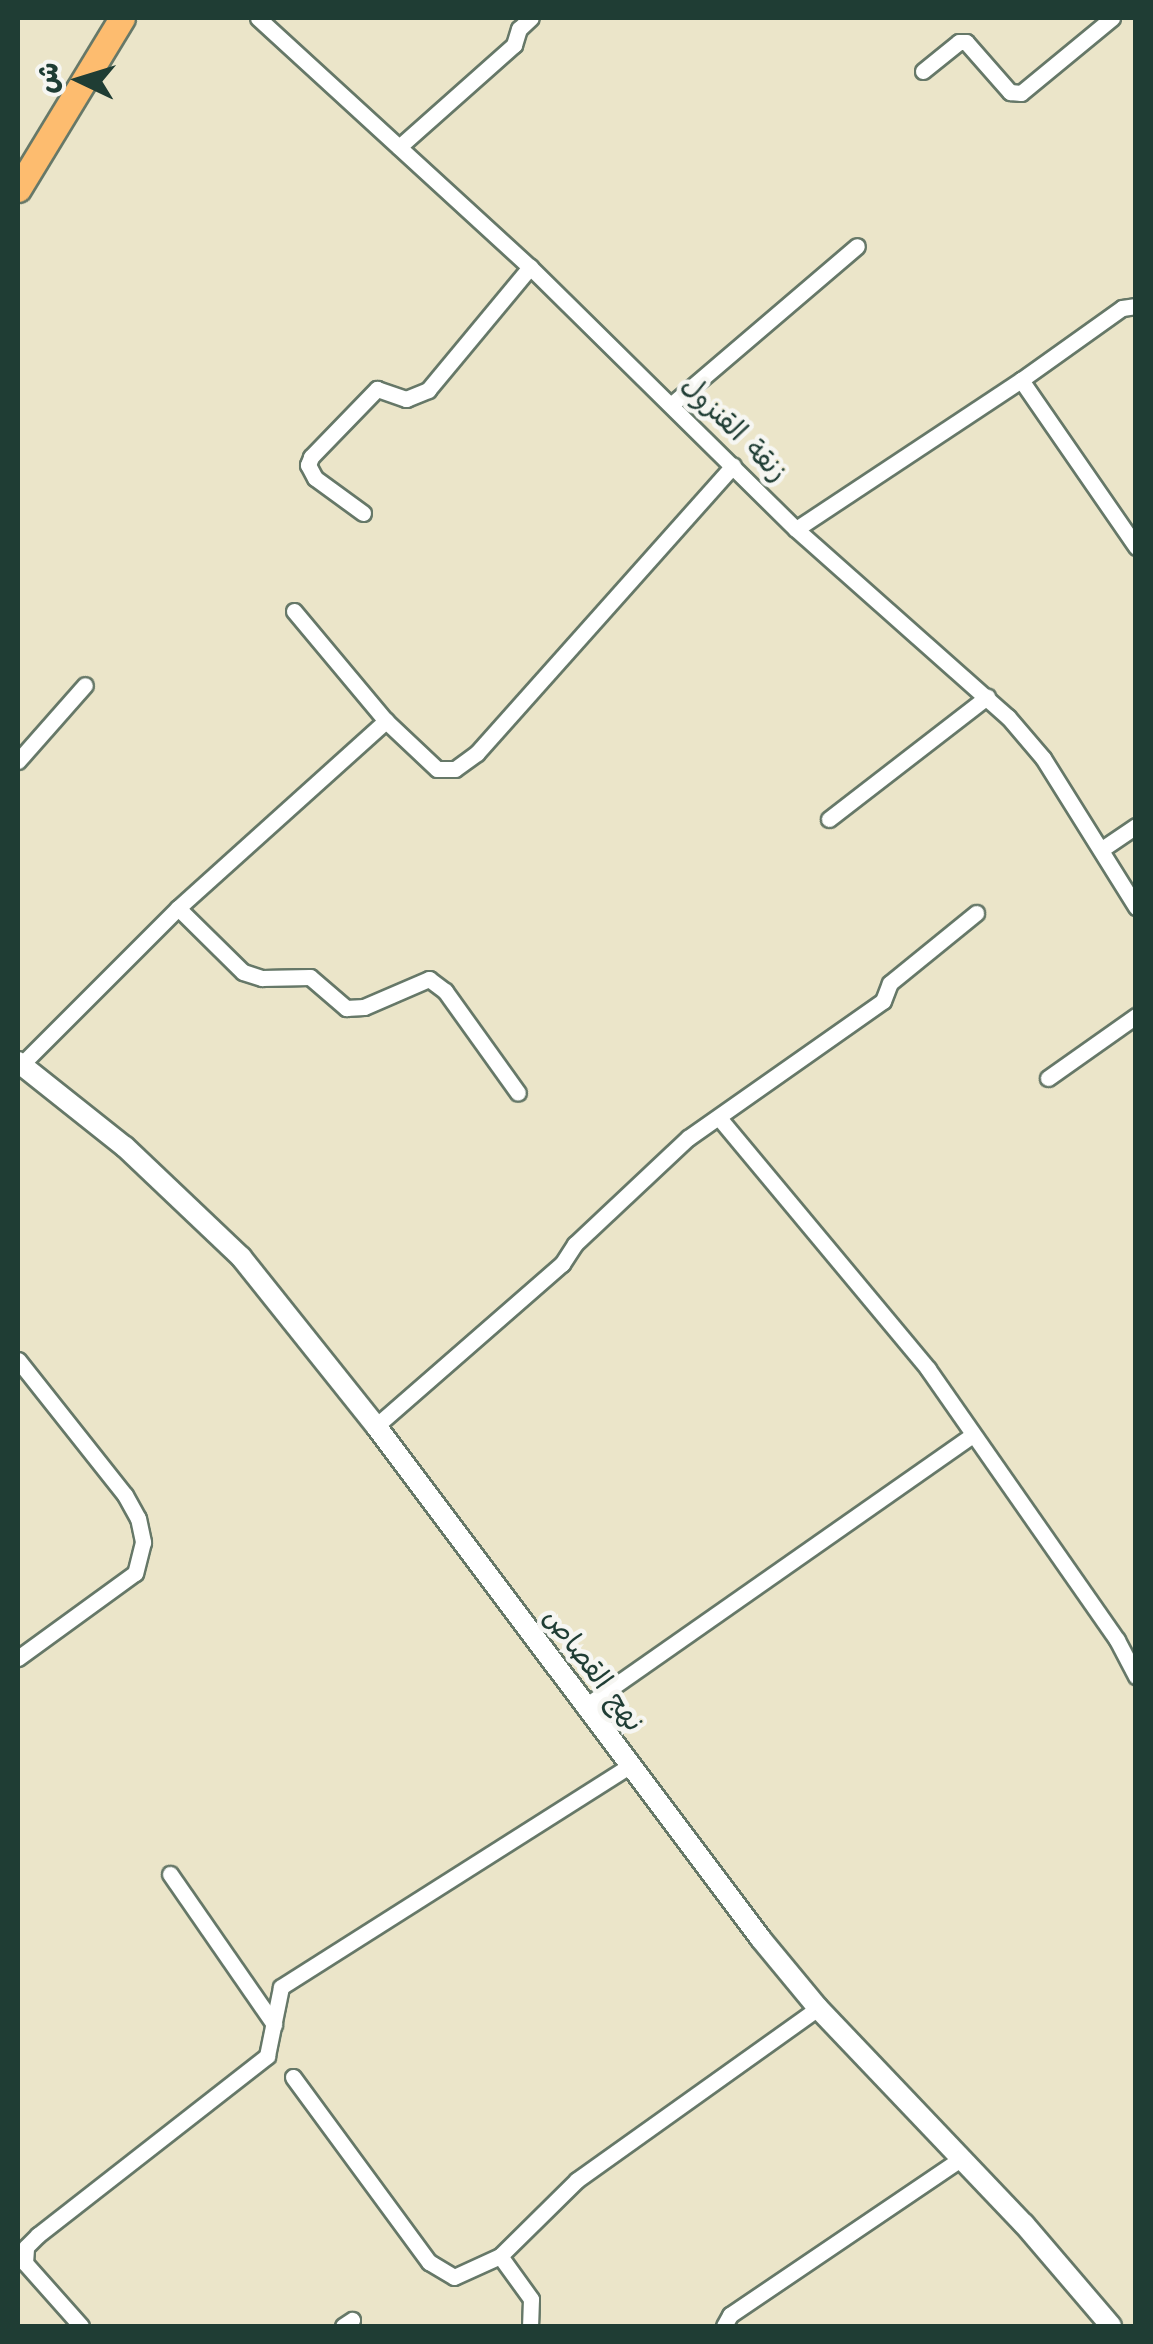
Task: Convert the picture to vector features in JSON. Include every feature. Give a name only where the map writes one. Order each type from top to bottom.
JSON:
[{"type":"main road","points":[[18,188],[122,18]]},
{"type":"street","name":"زنقة القنزول","points":[[258,18],[530,267],[796,529],[987,697],[1035,747],[1136,907]]},
{"type":"street","points":[[399,147],[510,48],[519,29],[531,18]]},
{"type":"street","points":[[923,71],[956,44],[966,42],[1010,92],[1021,93],[1112,18]]},
{"type":"street","points":[[672,404],[857,246]]},
{"type":"street","points":[[363,513],[315,478],[308,465],[312,457],[377,389],[406,399],[428,390],[530,267]]},
{"type":"street","points":[[796,529],[1122,308],[1136,306]]},
{"type":"street","points":[[1021,380],[1136,547]]},
{"type":"street","points":[[294,610],[386,721],[437,768],[462,766],[732,466]]},
{"type":"street","points":[[18,761],[85,685]]},
{"type":"street","points":[[829,818],[987,697]]},
{"type":"street","points":[[20,1064],[178,908],[386,721]]},
{"type":"street","points":[[1102,849],[1136,826]]},
{"type":"street","points":[[178,908],[243,972],[262,978],[310,977],[346,1008],[364,1007],[421,980],[436,983],[518,1093]]},
{"type":"street","points":[[376,1426],[562,1264],[575,1244],[688,1138],[883,1000],[890,983],[976,913]]},
{"type":"street","points":[[1048,1078],[1136,1016]]},
{"type":"street","name":"نهج القصاص","points":[[20,1064],[125,1147],[241,1257],[376,1426],[584,1708],[818,2008],[962,2158],[1111,2326]]},
{"type":"street","points":[[720,1119],[928,1369],[1117,1640],[1136,1676]]},
{"type":"street","points":[[18,1360],[125,1495],[138,1518],[143,1542],[135,1573],[18,1658]]},
{"type":"street","points":[[584,1708],[972,1435]]},
{"type":"street","points":[[81,2326],[30,2273],[26,2246],[259,2064],[271,2048],[281,1988],[630,1766]]},
{"type":"street","points":[[170,1874],[274,2024]]},
{"type":"street","points":[[293,2076],[440,2272],[466,2275],[500,2256],[577,2180],[818,2008]]},
{"type":"street","points":[[724,2326],[730,2315],[962,2158]]},
{"type":"street","points":[[500,2256],[531,2299],[530,2326]]}]
